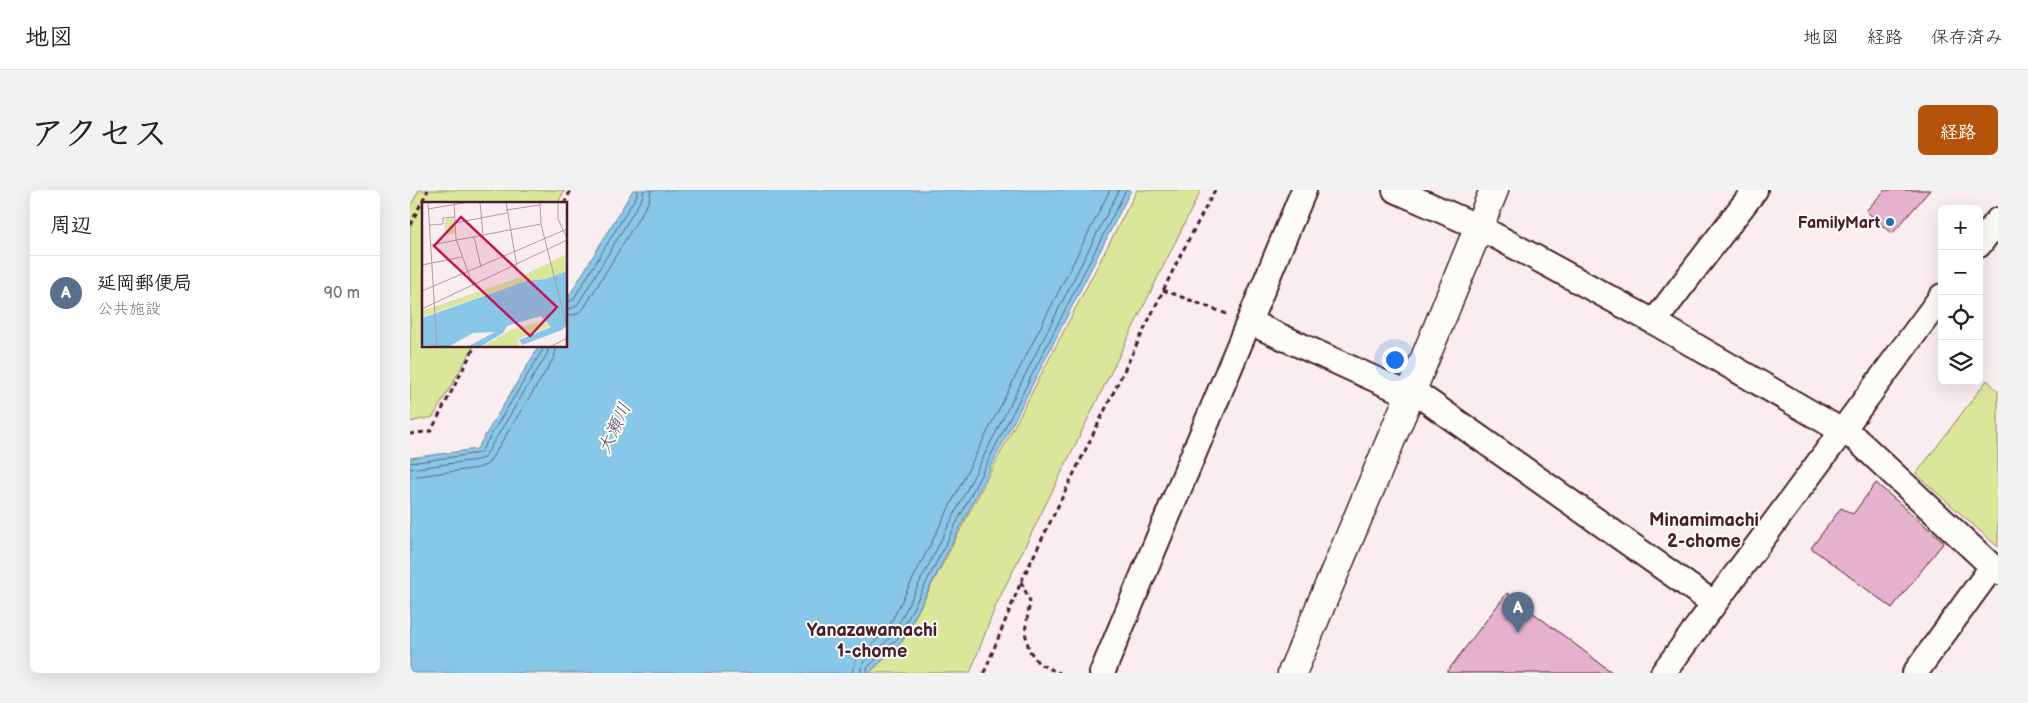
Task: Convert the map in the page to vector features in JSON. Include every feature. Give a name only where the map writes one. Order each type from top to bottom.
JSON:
[{"type":"street","points":[[1102,673],[1304,190]]},
{"type":"street","points":[[1395,190],[1479,227],[1654,322],[1856,439],[1995,569],[1916,673]]},
{"type":"street","points":[[1292,673],[1494,190]]},
{"type":"street","points":[[1654,322],[1755,190]]},
{"type":"street","points":[[1983,240],[1998,220]]},
{"type":"street","points":[[1663,673],[1938,301]]},
{"type":"street","points":[[1249,322],[1411,392],[1713,603]]},
{"type":"path","points":[[410,225],[428,190]]},
{"type":"path","points":[[565,202],[571,190]]},
{"type":"path","points":[[984,673],[1021,582],[1215,190]]},
{"type":"path","points":[[1164,290],[1249,322]]},
{"type":"path","points":[[410,434],[431,431],[474,348]]},
{"type":"path","points":[[1021,582],[1030,601],[1025,632],[1029,650],[1038,664],[1060,673]]},
{"type":"green space","points":[[419,190],[565,190],[558,202],[422,202],[422,348],[473,348],[433,417],[410,422],[410,207]]},
{"type":"green space","points":[[1137,190],[1201,190],[996,605],[970,673],[869,673],[902,642]]},
{"type":"green space","points":[[1987,380],[1998,391],[1998,547],[1916,474]]},
{"type":"water","name":"大瀬川","points":[[633,190],[1131,190],[902,642],[869,673],[410,673],[410,458],[477,449],[538,348],[568,348],[568,298]]},
{"type":"building","name":"FamilyMart","points":[[1885,190],[1930,190],[1892,234],[1866,211]]},
{"type":"building","points":[[1876,483],[1944,542],[1892,608],[1811,548],[1841,508],[1853,514]]},
{"type":"building","points":[[1507,593],[1613,673],[1446,673]]},
{"type":"place","name":"FamilyMart","points":[[1890,222]]},
{"type":"place","name":"延岡郵便局","points":[[1518,633]]},
{"type":"district","name":"Minamimachi 2-chome","points":[[1704,530]]},
{"type":"district","name":"Yanazawamachi 1-chome","points":[[872,640]]}]
